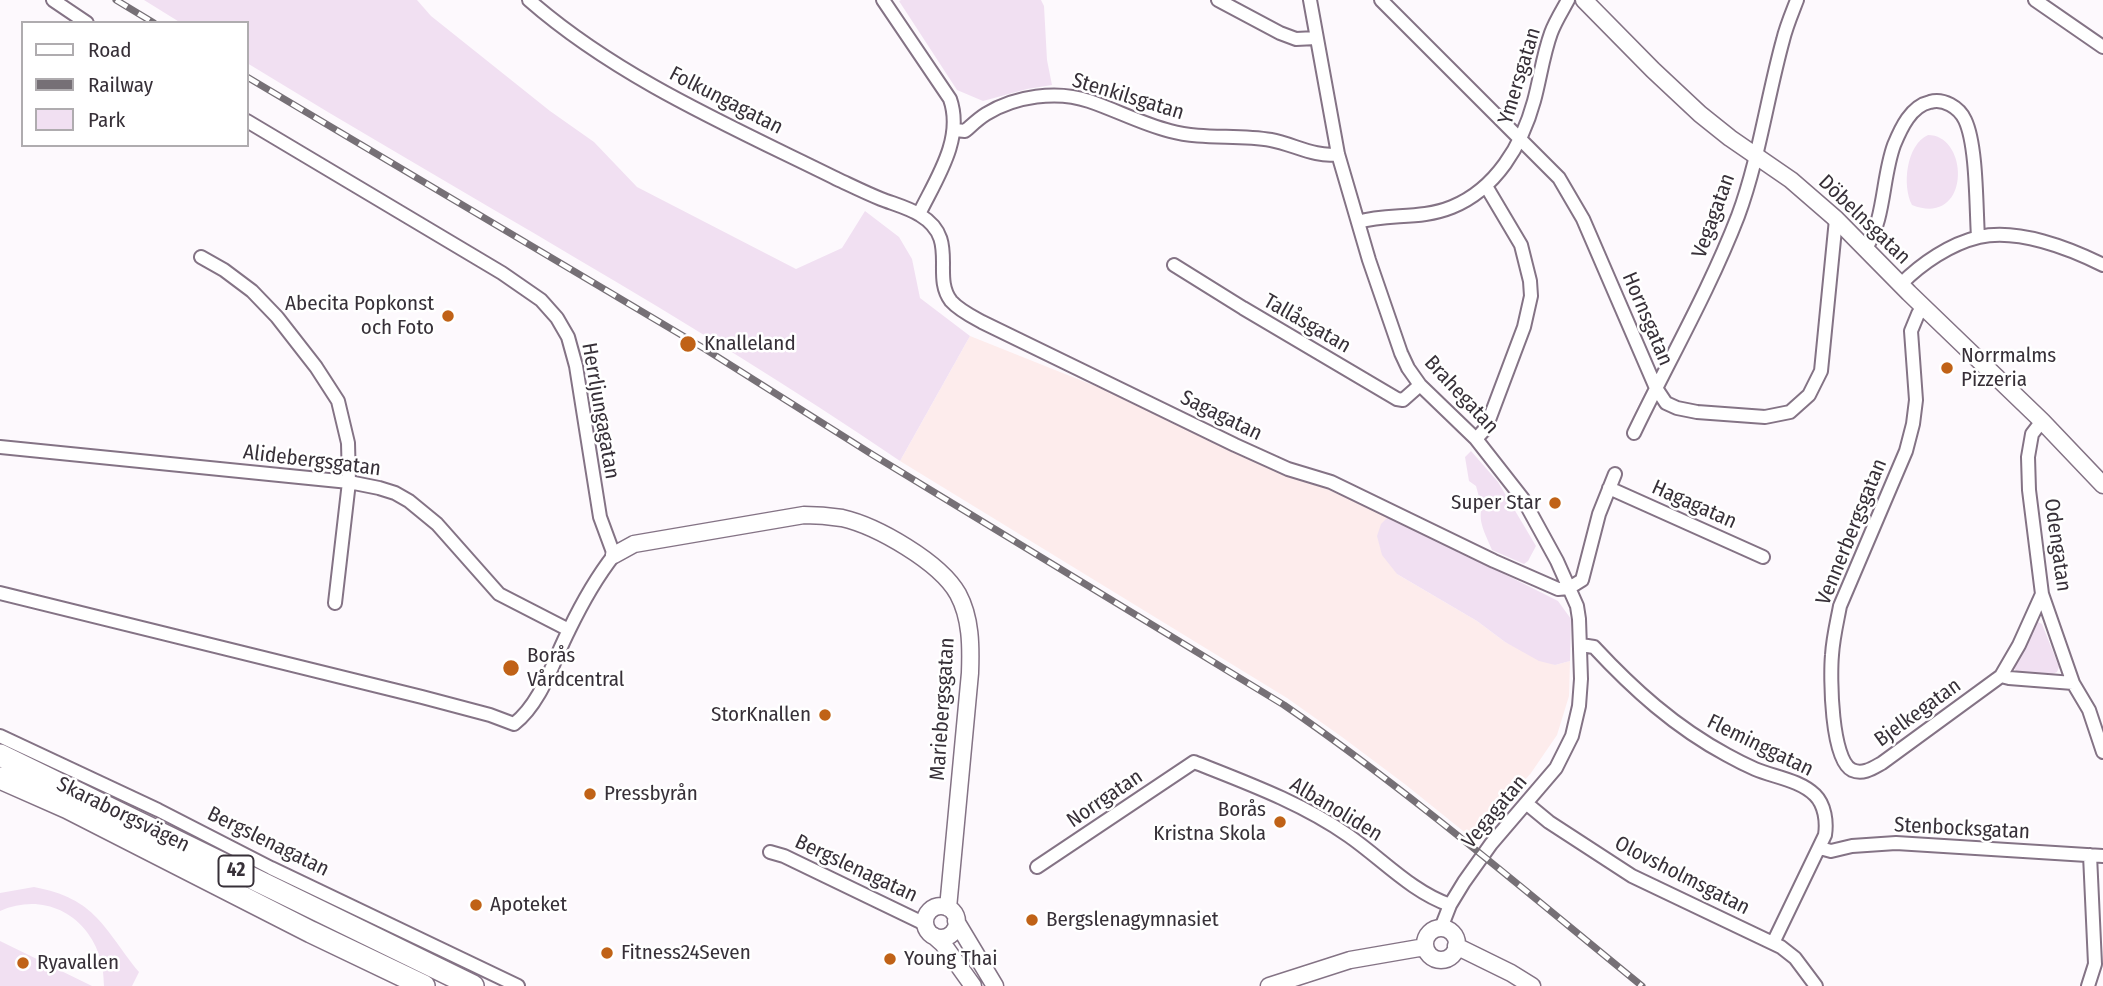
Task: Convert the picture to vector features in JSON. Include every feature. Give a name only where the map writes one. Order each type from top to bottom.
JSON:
[{"type":"main road","name":"Skaraborgsvägen","points":[[0,755],[473,986]]},
{"type":"main road","name":"Skaraborgsvägen","points":[[0,778],[68,808],[311,932],[424,986]]},
{"type":"street","points":[[54,0],[84,21]]},
{"type":"street","name":"Folkungagatan","points":[[529,0],[557,24],[664,92],[872,195],[919,214]]},
{"type":"street","points":[[883,0],[950,99],[955,113],[955,130],[951,144],[919,214]]},
{"type":"street","points":[[1218,0],[1280,33],[1296,38],[1316,38]]},
{"type":"street","name":"Brahegatan","points":[[1310,0],[1338,154],[1401,353],[1420,385],[1476,439],[1522,499],[1569,588],[1579,619],[1581,645],[1577,721]]},
{"type":"street","name":"Hornsgatan","points":[[1381,0],[1559,178],[1583,219],[1656,388],[1666,403],[1697,412],[1765,417],[1790,412],[1809,395],[1821,371],[1836,219]]},
{"type":"street","name":"Ymersgatan","points":[[1358,222],[1437,212],[1469,198],[1486,186],[1509,158],[1520,139],[1534,103],[1551,33],[1568,0]]},
{"type":"street","name":"Döbelnsgatan","points":[[1584,0],[1700,114],[1791,180],[1836,219],[2042,421],[2103,485]]},
{"type":"street","name":"Vegagatan","points":[[1634,433],[1694,316],[1739,214],[1756,155],[1783,39],[1797,0]]},
{"type":"street","points":[[2035,0],[2103,47]]},
{"type":"street","name":"Stenkilsgatan","points":[[955,130],[965,131],[986,114],[1029,97],[1058,96],[1085,100],[1168,131],[1190,135],[1256,137],[1288,143],[1325,156],[1338,154]]},
{"type":"street","points":[[1866,248],[1871,241],[1895,144],[1910,114],[1920,104],[1935,100],[1955,108],[1965,118],[1973,158],[1978,237]]},
{"type":"street","name":"Herrljungagatan","points":[[248,122],[502,273],[541,300],[557,318],[568,337],[576,366],[600,517],[614,555]]},
{"type":"street","points":[[1476,439],[1486,428],[1501,390],[1524,327],[1531,296],[1521,245],[1486,186]]},
{"type":"street","name":"Sagagatan","points":[[919,214],[938,231],[943,243],[945,289],[951,300],[982,322],[1235,445],[1288,469],[1331,482],[1558,589],[1569,588]]},
{"type":"street","points":[[1901,284],[1945,250],[1978,237],[1994,235],[2034,240],[2067,249],[2103,265]]},
{"type":"street","points":[[201,257],[252,291],[277,317],[316,367],[338,401],[348,443],[349,482],[335,603]]},
{"type":"street","name":"Tallåsgatan","points":[[1174,265],[1243,309],[1397,399],[1403,400],[1420,385]]},
{"type":"street","name":"Vennerbergsgatan","points":[[1854,771],[1844,765],[1838,746],[1831,690],[1835,633],[1840,606],[1910,438],[1916,400],[1911,331],[1923,306]]},
{"type":"street","name":"Odengatan","points":[[2042,421],[2032,434],[2028,457],[2029,490],[2042,594],[2073,683],[2089,710],[2103,752]]},
{"type":"street","name":"Alidebergsgatan","points":[[0,447],[349,482],[395,493],[437,524],[499,594],[569,630]]},
{"type":"street","points":[[1569,588],[1582,580],[1599,514],[1615,474]]},
{"type":"street","name":"Hagagatan","points":[[1609,488],[1763,557]]},
{"type":"street","name":"Mariebergsgatan","points":[[614,555],[634,544],[804,515],[819,515],[844,519],[889,538],[920,555],[936,568],[957,593],[966,615],[971,639],[952,914]]},
{"type":"street","points":[[1,595],[422,697],[514,724],[525,715],[598,575],[614,555]]},
{"type":"street","name":"Bjelkegatan","points":[[1854,771],[1867,771],[1882,763],[2001,676],[2019,645],[2042,594]]},
{"type":"street","name":"Fleminggatan","points":[[1581,645],[1594,647],[1634,689],[1688,732],[1728,756],[1796,784],[1815,795],[1821,804],[1825,817],[1825,835],[1773,943]]},
{"type":"street","points":[[2001,676],[2073,683]]},
{"type":"street","name":"Vegagatan","points":[[1441,928],[1450,905],[1482,855],[1556,768],[1577,721]]},
{"type":"street","name":"Bergslenagatan","points":[[0,736],[518,986]]},
{"type":"street","name":"Norrgatan","points":[[1037,867],[1194,762]]},
{"type":"street","name":"Albanoliden","points":[[1194,762],[1261,788],[1313,814],[1348,835],[1433,899],[1450,905]]},
{"type":"street","name":"Olovsholmsgatan","points":[[1526,803],[1571,837],[1632,876],[1773,943],[1796,958],[1816,986]]},
{"type":"street","name":"Stenbocksgatan","points":[[1820,848],[1831,851],[1852,846],[1896,843],[2097,856]]},
{"type":"street","name":"Bergslenagatan","points":[[769,852],[784,856],[929,930],[943,944],[973,986]]},
{"type":"street","points":[[2088,986],[2095,964],[2097,856]]},
{"type":"street","points":[[952,914],[953,931],[949,935],[939,937],[929,930],[927,913],[931,909],[936,906],[952,914],[995,986]]},
{"type":"street","points":[[1441,928],[1453,934],[1456,946],[1451,956],[1440,960],[1431,956],[1425,947],[1427,934],[1441,928]]},
{"type":"street","points":[[1456,946],[1532,986]]},
{"type":"street","points":[[1269,986],[1350,960],[1425,947]]},
{"type":"shaded area","points":[[970,336],[1105,390],[1389,516],[1397,574],[1477,621],[1505,642],[1555,665],[1570,661],[1569,696],[1557,735],[1531,773],[1473,839],[1406,785],[1287,698],[900,461]]},
{"type":"green space","points":[[144,0],[417,0],[431,16],[550,111],[594,142],[637,187],[796,269],[842,248],[865,211],[899,237],[912,259],[920,298],[970,336],[900,461],[658,307],[248,64],[248,21],[178,21]]},
{"type":"green space","points":[[1041,0],[1044,6],[1047,60],[1052,85],[983,101],[957,90],[899,1]]},
{"type":"green space","points":[[1928,135],[1942,139],[1952,149],[1957,163],[1958,179],[1954,193],[1945,204],[1931,209],[1912,205],[1907,187],[1908,167],[1915,147]]},
{"type":"green space","points":[[1471,451],[1498,482],[1536,546],[1524,564],[1492,550],[1482,524],[1482,508],[1476,486],[1469,481],[1465,457]]},
{"type":"green space","points":[[1389,516],[1558,601],[1571,619],[1570,661],[1555,665],[1539,661],[1397,574],[1382,555],[1377,536],[1381,524]]},
{"type":"green space","points":[[2036,621],[2042,624],[2059,667],[2057,672],[2052,674],[2017,672],[2013,667]]},
{"type":"green space","points":[[34,887],[72,899],[97,918],[139,972],[132,986],[104,986],[102,965],[96,947],[86,931],[73,918],[57,909],[40,905],[20,905],[0,911],[0,893]]},
{"type":"green space","name":"Ryavallen","points":[[0,941],[92,986],[0,986]]},
{"type":"railway","points":[[116,0],[151,21]]},
{"type":"railway","points":[[248,78],[705,349],[873,455],[1284,705],[1421,806],[1642,986]]},
{"type":"place","name":"Abecita Popkonst och Foto","points":[[448,316]]},
{"type":"place","name":"Knalleland","points":[[688,344]]},
{"type":"place","name":"Norrmalms Pizzeria","points":[[1947,368]]},
{"type":"place","name":"Super Star","points":[[1555,503]]},
{"type":"place","name":"Borås Vårdcentral","points":[[511,668]]},
{"type":"place","name":"StorKnallen","points":[[825,715]]},
{"type":"place","name":"Pressbyrån","points":[[590,794]]},
{"type":"place","name":"Borås Kristna Skola","points":[[1280,822]]},
{"type":"place","name":"Apoteket","points":[[476,905]]},
{"type":"place","name":"Bergslenagymnasiet","points":[[1032,920]]},
{"type":"place","name":"Fitness24Seven","points":[[607,953]]},
{"type":"place","name":"Young Thai","points":[[890,959]]},
{"type":"place","name":"Ryavallen","points":[[23,963]]}]
